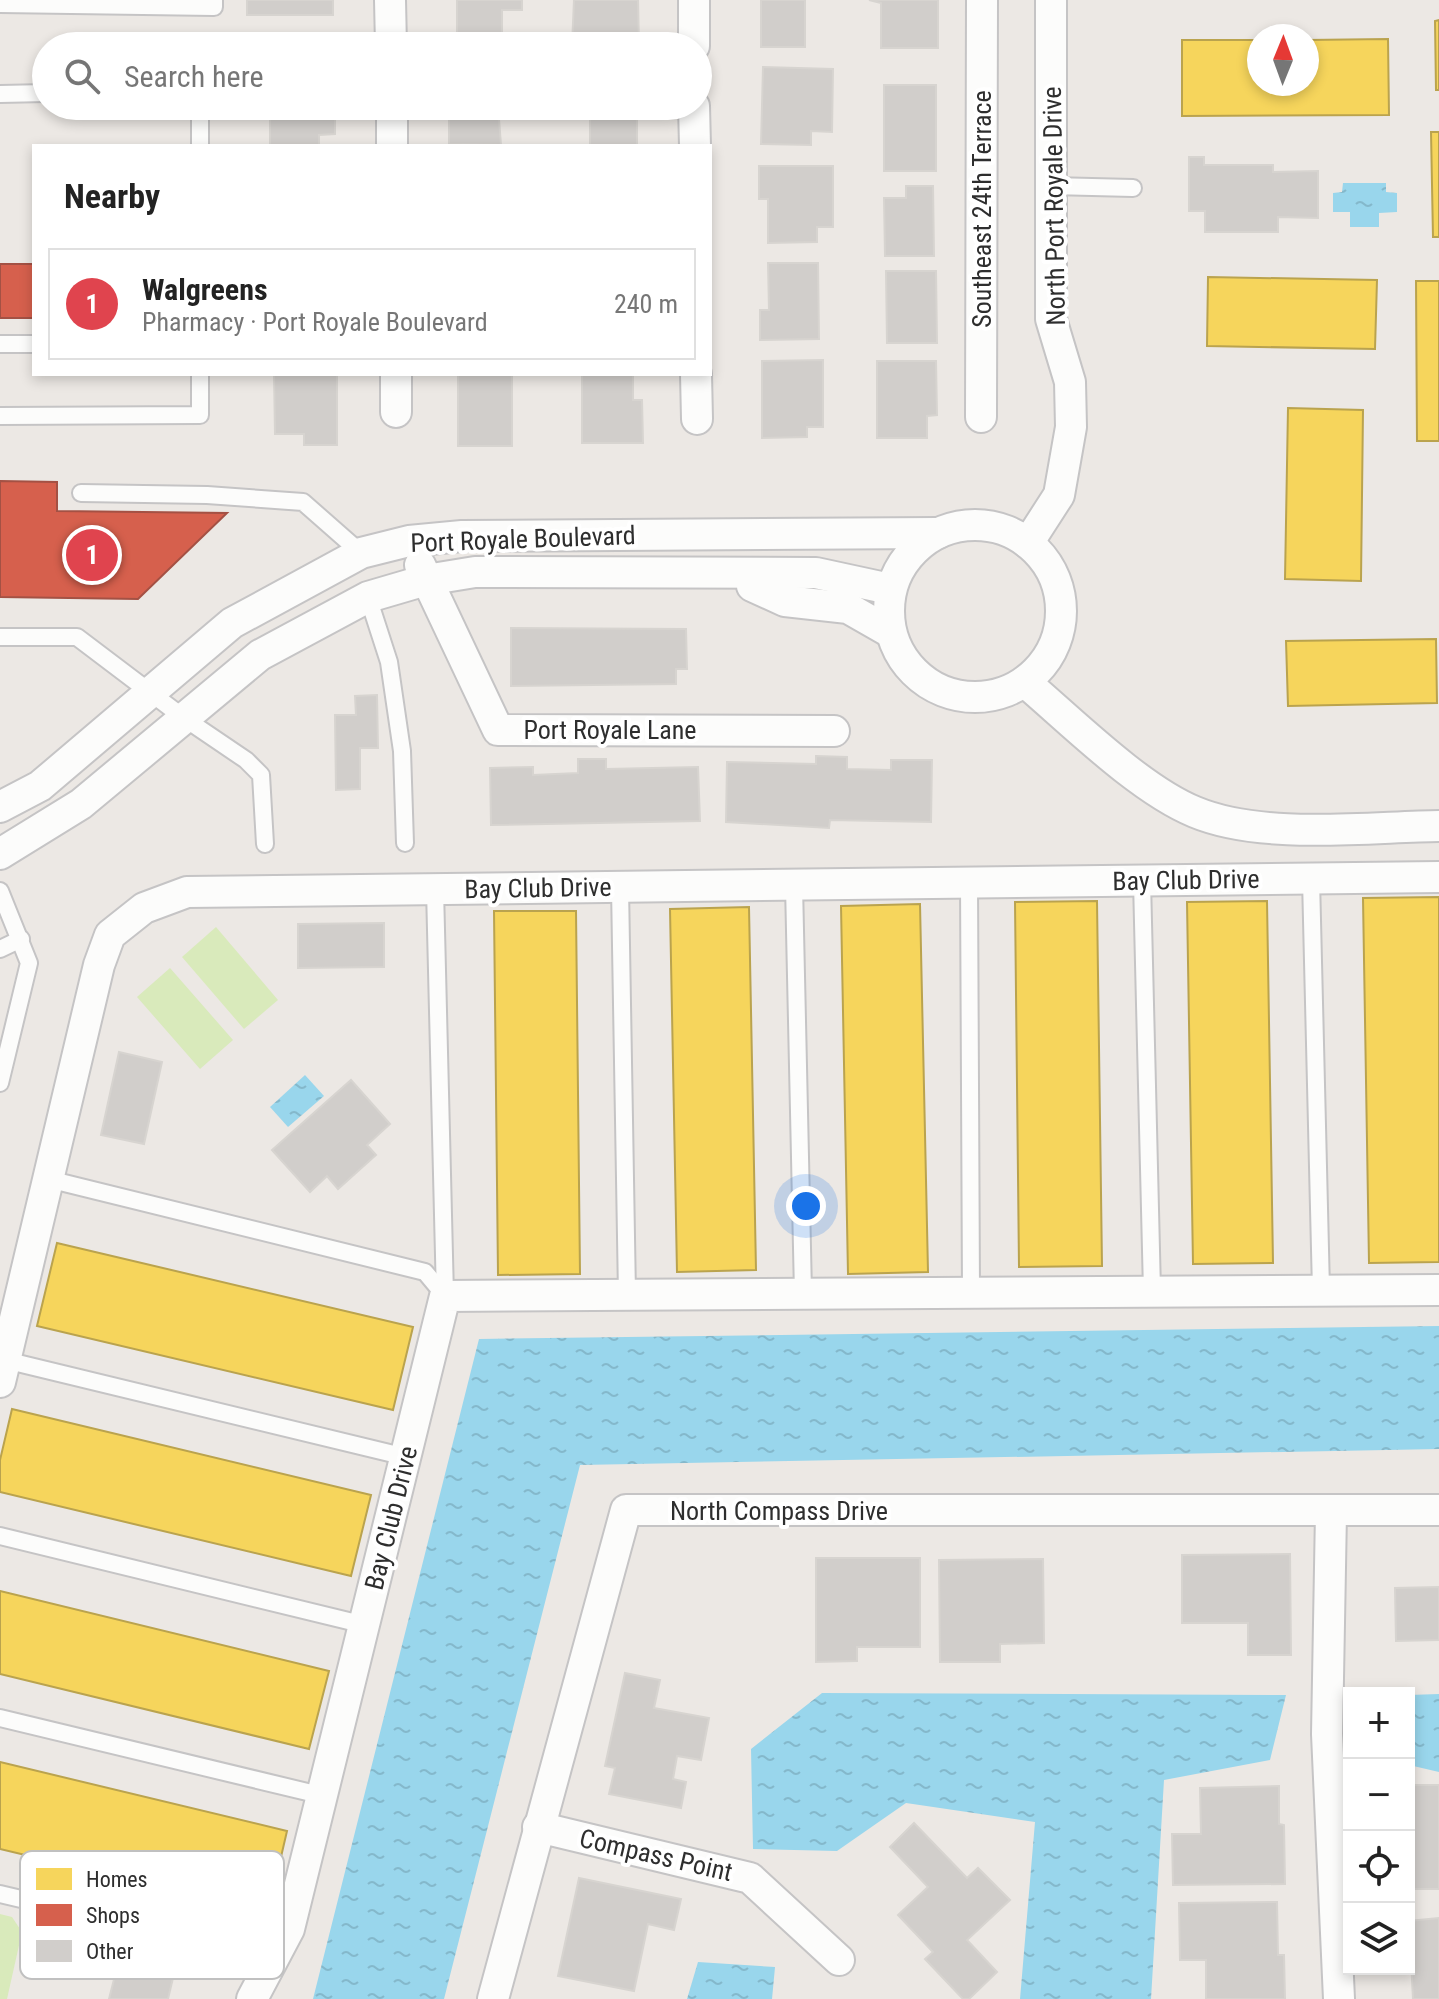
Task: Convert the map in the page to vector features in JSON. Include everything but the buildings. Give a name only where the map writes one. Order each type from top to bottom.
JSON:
[{"type":"street","points":[[390,0],[391,32]]},
{"type":"street","points":[[694,0],[694,32]]},
{"type":"street","name":"Southeast 24th Terrace","points":[[981,417],[982,0]]},
{"type":"street","name":"North Port Royale Drive","points":[[1028,543],[1059,495],[1071,427],[1070,382],[1051,319],[1051,0]]},
{"type":"street","points":[[392,120],[392,144]]},
{"type":"street","points":[[694,120],[695,144]]},
{"type":"street","points":[[396,376],[396,412]]},
{"type":"street","points":[[696,376],[697,419]]},
{"type":"street","points":[[967,525],[989,526],[1010,532],[1028,543],[1053,574],[1062,614],[1052,652],[1025,682],[990,697],[951,695],[917,677],[904,663],[889,609],[910,553],[938,533],[967,525]]},
{"type":"street","name":"Port Royale Boulevard","points":[[0,807],[40,786],[232,623],[361,553],[409,541],[462,536],[938,533]]},
{"type":"street","points":[[798,534],[799,574]]},
{"type":"street","name":"Port Royale Lane","points":[[409,541],[498,730],[834,731]]},
{"type":"street","name":"Port Royale Boulevard","points":[[0,854],[81,804],[260,655],[368,597],[426,580],[475,572],[816,573],[889,609]]},
{"type":"street","name":"Port Royale Boulevard","points":[[710,575],[752,586],[836,589],[889,609]]},
{"type":"street","points":[[1025,682],[1147,783],[1195,812],[1257,829],[1439,826]]},
{"type":"street","name":"Bay Club Drive","points":[[3,1371],[99,965],[110,935],[144,908],[187,892],[1439,877]]},
{"type":"street","points":[[445,1296],[1439,1290]]},
{"type":"street","name":"Bay Club Drive","points":[[284,1937],[289,1929],[324,1796],[445,1296]]},
{"type":"street","name":"North Compass Drive","points":[[493,1999],[626,1510],[1439,1510]]},
{"type":"street","points":[[1331,1512],[1327,1734],[1339,1999]]},
{"type":"street","name":"Compass Point","points":[[538,1827],[750,1878],[839,1960]]},
{"type":"street","name":"Bay Club Drive","points":[[252,1999],[261,1979]]},
{"type":"lane","points":[[0,3],[214,3]]},
{"type":"lane","points":[[0,94],[32,93]]},
{"type":"lane","points":[[200,120],[200,144]]},
{"type":"lane","points":[[1051,186],[1133,188]]},
{"type":"lane","points":[[0,344],[32,344]]},
{"type":"lane","points":[[0,416],[200,415],[200,376]]},
{"type":"lane","points":[[81,493],[207,495],[303,502],[361,553]]},
{"type":"lane","points":[[368,597],[389,662],[400,736],[405,843]]},
{"type":"lane","points":[[0,637],[77,637],[184,718],[246,760],[261,775],[265,844]]},
{"type":"lane","points":[[1311,879],[1321,1290]]},
{"type":"lane","points":[[1142,881],[1152,1291]]},
{"type":"lane","points":[[969,882],[971,1292]]},
{"type":"lane","points":[[794,885],[803,1293]]},
{"type":"lane","points":[[620,887],[627,1295]]},
{"type":"lane","points":[[435,889],[445,1296]]},
{"type":"lane","points":[[0,891],[29,963],[0,1083]]},
{"type":"lane","points":[[0,949],[21,939]]},
{"type":"lane","points":[[48,1179],[425,1272],[445,1296]]},
{"type":"lane","points":[[3,1371],[406,1457]]},
{"type":"lane","points":[[0,1536],[365,1625]]},
{"type":"lane","points":[[0,1718],[324,1796]]},
{"type":"lane","points":[[0,1894],[20,1899]]},
{"type":"green space","points":[[216,927],[278,1000],[244,1029],[182,957]]},
{"type":"green space","points":[[170,968],[233,1040],[200,1069],[137,997]]},
{"type":"green space","points":[[0,1914],[12,1917],[20,1929],[20,1941],[7,1999],[0,1999]]},
{"type":"water","points":[[1343,183],[1386,183],[1386,192],[1397,193],[1397,212],[1379,213],[1379,227],[1350,227],[1350,212],[1333,212],[1333,193],[1342,192]]},
{"type":"water","points":[[305,1075],[324,1096],[288,1127],[270,1107]]},
{"type":"water","points":[[1439,1326],[1439,1449],[580,1465],[444,1999],[313,1999],[479,1339]]},
{"type":"water","points":[[822,1693],[1286,1695],[1270,1760],[1164,1780],[1151,1999],[1020,1999],[1035,1822],[906,1803],[837,1851],[753,1849],[751,1749]]},
{"type":"water","points":[[1439,1694],[1439,1772],[1415,1766],[1415,1695]]},
{"type":"water","points":[[698,1962],[775,1967],[772,1999],[687,1999]]},
{"type":"place","name":"Walgreens","points":[[92,555]]}]
